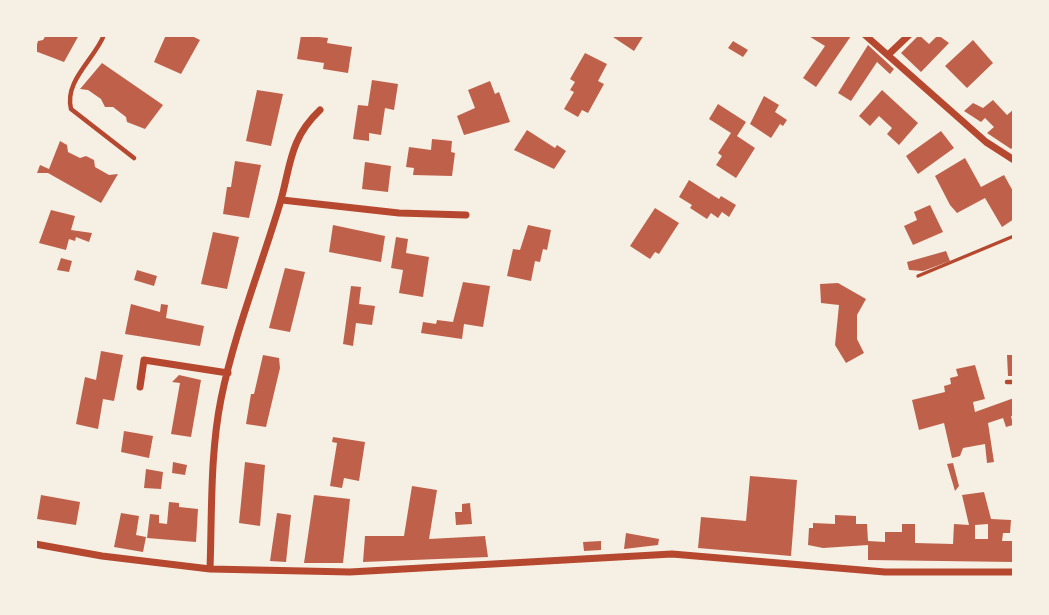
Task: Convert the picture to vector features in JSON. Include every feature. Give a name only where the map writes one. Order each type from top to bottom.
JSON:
[{"type":"street","points":[[865,35],[986,142],[1014,160]]},
{"type":"street","points":[[889,54],[909,35]]},
{"type":"street","points":[[210,569],[214,475],[221,401],[282,200],[294,142],[304,125],[320,110]]},
{"type":"street","points":[[282,200],[399,213],[466,215]]},
{"type":"street","points":[[140,387],[144,360],[228,373]]},
{"type":"street","points":[[35,544],[102,556],[210,569],[350,576],[672,554],[885,576],[1014,572]]},
{"type":"lane","points":[[104,35],[99,49],[70,89],[71,109],[134,158]]},
{"type":"lane","points":[[1007,382],[1014,382]]},
{"type":"path","points":[[918,276],[1014,236]]},
{"type":"building","points":[[46,35],[79,35],[64,62],[35,51],[38,41],[43,40]]},
{"type":"building","points":[[166,35],[190,35],[200,40],[181,74],[154,62]]},
{"type":"building","points":[[301,35],[328,38],[327,43],[352,47],[348,73],[323,69],[324,63],[297,59]]},
{"type":"building","points":[[610,35],[644,35],[634,51]]},
{"type":"building","points":[[807,35],[851,36],[816,87],[803,78],[825,46]]},
{"type":"building","points":[[919,35],[929,44],[938,35],[949,43],[921,72],[901,53]]},
{"type":"building","points":[[973,40],[993,63],[967,88],[945,66]]},
{"type":"building","points":[[733,41],[748,50],[743,57],[728,48]]},
{"type":"building","points":[[868,45],[894,69],[890,74],[877,62],[851,101],[838,93]]},
{"type":"building","points":[[585,53],[607,64],[598,81],[604,84],[588,113],[582,110],[578,117],[564,109],[574,92],[570,90],[575,82],[570,79]]},
{"type":"building","points":[[102,63],[163,105],[145,129],[127,122],[126,117],[113,107],[105,107],[101,99],[88,90],[80,89]]},
{"type":"building","points":[[372,80],[398,84],[394,110],[385,108],[381,135],[369,133],[369,141],[353,139],[358,105],[368,106]]},
{"type":"building","points":[[490,81],[495,94],[499,92],[510,122],[464,135],[457,116],[475,108],[468,90]]},
{"type":"building","points":[[257,90],[283,94],[271,146],[246,141]]},
{"type":"building","points":[[882,90],[918,123],[899,145],[887,134],[892,128],[879,116],[870,126],[859,116]]},
{"type":"building","points":[[764,96],[779,105],[775,112],[787,120],[783,126],[780,124],[771,138],[750,124]]},
{"type":"building","points":[[993,100],[1007,115],[1014,109],[1014,146],[1011,149],[987,133],[994,127],[985,118],[981,122],[964,111],[973,103],[983,108]]},
{"type":"building","points":[[718,104],[746,122],[737,136],[755,148],[736,178],[716,165],[722,156],[718,153],[731,133],[709,119]]},
{"type":"building","points":[[527,130],[555,148],[557,145],[566,151],[554,169],[514,150]]},
{"type":"building","points":[[941,131],[954,148],[918,174],[906,156]]},
{"type":"building","points":[[432,139],[452,141],[451,152],[455,153],[452,176],[413,175],[414,168],[406,167],[409,147],[431,150]]},
{"type":"building","points":[[60,141],[67,145],[68,152],[80,158],[86,156],[94,160],[95,167],[109,175],[118,174],[101,203],[48,173],[37,173],[40,165],[49,169]]},
{"type":"building","points":[[965,158],[981,187],[1004,175],[1014,193],[1014,219],[1002,227],[985,198],[957,213],[950,205],[935,176]]},
{"type":"building","points":[[235,161],[261,165],[249,218],[223,214]]},
{"type":"building","points":[[365,162],[391,166],[388,192],[362,189]]},
{"type":"building","points":[[689,180],[719,199],[721,196],[736,205],[729,217],[722,212],[718,218],[711,213],[707,219],[690,208],[692,205],[679,197]]},
{"type":"building","points":[[930,205],[943,232],[913,245],[904,226],[917,220],[914,212]]},
{"type":"building","points":[[655,208],[679,223],[659,254],[655,252],[650,259],[630,246]]},
{"type":"building","points":[[51,210],[75,216],[71,230],[92,233],[89,242],[76,237],[75,241],[69,239],[66,250],[39,243]]},
{"type":"building","points":[[333,225],[385,236],[381,262],[329,252]]},
{"type":"building","points":[[528,225],[551,230],[547,250],[543,249],[540,262],[535,261],[531,281],[507,276],[513,249],[520,250]]},
{"type":"building","points":[[213,232],[239,237],[227,289],[201,284]]},
{"type":"building","points":[[396,237],[408,239],[406,253],[429,257],[423,297],[399,293],[403,270],[391,268]]},
{"type":"building","points":[[946,251],[950,261],[923,271],[909,270],[907,262]]},
{"type":"building","points":[[61,258],[72,261],[69,272],[57,270]]},
{"type":"building","points":[[285,268],[305,272],[290,332],[269,328]]},
{"type":"building","points":[[137,270],[157,276],[154,286],[134,280]]},
{"type":"building","points":[[463,282],[490,286],[483,327],[464,324],[462,339],[421,333],[423,322],[453,322]]},
{"type":"building","points":[[838,283],[866,299],[857,315],[857,339],[864,353],[846,363],[835,345],[839,305],[821,303],[820,284]]},
{"type":"building","points":[[351,286],[361,287],[359,304],[375,306],[372,325],[356,323],[353,346],[343,344]]},
{"type":"building","points":[[131,304],[160,312],[161,304],[168,305],[166,318],[204,326],[200,346],[125,334]]},
{"type":"building","points":[[101,351],[123,355],[114,401],[103,399],[98,429],[76,424],[85,377],[96,380]]},
{"type":"building","points":[[263,355],[279,358],[280,368],[266,427],[246,424],[251,394],[254,394]]},
{"type":"building","points":[[1007,355],[1014,355],[1014,376],[1008,376]]},
{"type":"building","points":[[975,365],[985,399],[973,402],[975,412],[1014,398],[1014,416],[1011,416],[1013,425],[1006,427],[1003,418],[988,423],[994,462],[987,463],[985,444],[963,448],[960,456],[952,458],[944,423],[919,430],[912,400],[945,392],[944,386],[951,384],[950,378],[958,376],[956,369]]},
{"type":"building","points":[[179,375],[201,380],[191,437],[171,434],[180,383],[172,382]]},
{"type":"building","points":[[124,431],[153,436],[149,458],[121,452]]},
{"type":"building","points":[[333,437],[365,442],[359,481],[344,478],[342,488],[330,486],[337,443],[332,442]]},
{"type":"building","points":[[173,462],[187,465],[185,475],[172,473]]},
{"type":"building","points":[[245,462],[265,465],[260,526],[239,523]]},
{"type":"building","points":[[953,463],[959,486],[955,491],[947,464]]},
{"type":"building","points":[[146,469],[163,472],[161,489],[144,488]]},
{"type":"building","points":[[750,476],[797,480],[791,556],[698,548],[701,517],[746,521]]},
{"type":"building","points":[[412,486],[437,490],[429,539],[485,536],[488,557],[363,562],[365,536],[404,536]]},
{"type":"building","points":[[984,492],[991,519],[1011,520],[1010,533],[1003,533],[1002,541],[1014,541],[1014,562],[868,560],[868,545],[823,548],[808,545],[809,528],[813,528],[813,523],[835,524],[835,515],[856,516],[856,524],[867,524],[868,541],[885,542],[885,532],[902,532],[902,524],[915,524],[915,543],[953,544],[954,524],[969,525],[962,495]],"holes":[[[988,524],[988,539],[975,539],[975,525]]]},
{"type":"building","points":[[41,495],[80,502],[76,525],[37,519]]},
{"type":"building","points":[[314,495],[350,499],[343,563],[304,563]]},
{"type":"building","points":[[169,502],[179,503],[179,507],[198,509],[196,542],[147,538],[150,514],[159,515],[159,523],[167,524]]},
{"type":"building","points":[[470,503],[472,524],[456,525],[455,512],[462,512],[462,504]]},
{"type":"building","points":[[121,513],[139,516],[136,535],[146,537],[143,552],[114,547]]},
{"type":"building","points":[[277,513],[291,515],[286,562],[270,561]]},
{"type":"building","points":[[626,533],[659,539],[658,545],[624,549]]},
{"type":"building","points":[[601,541],[601,550],[584,551],[583,542]]}]
